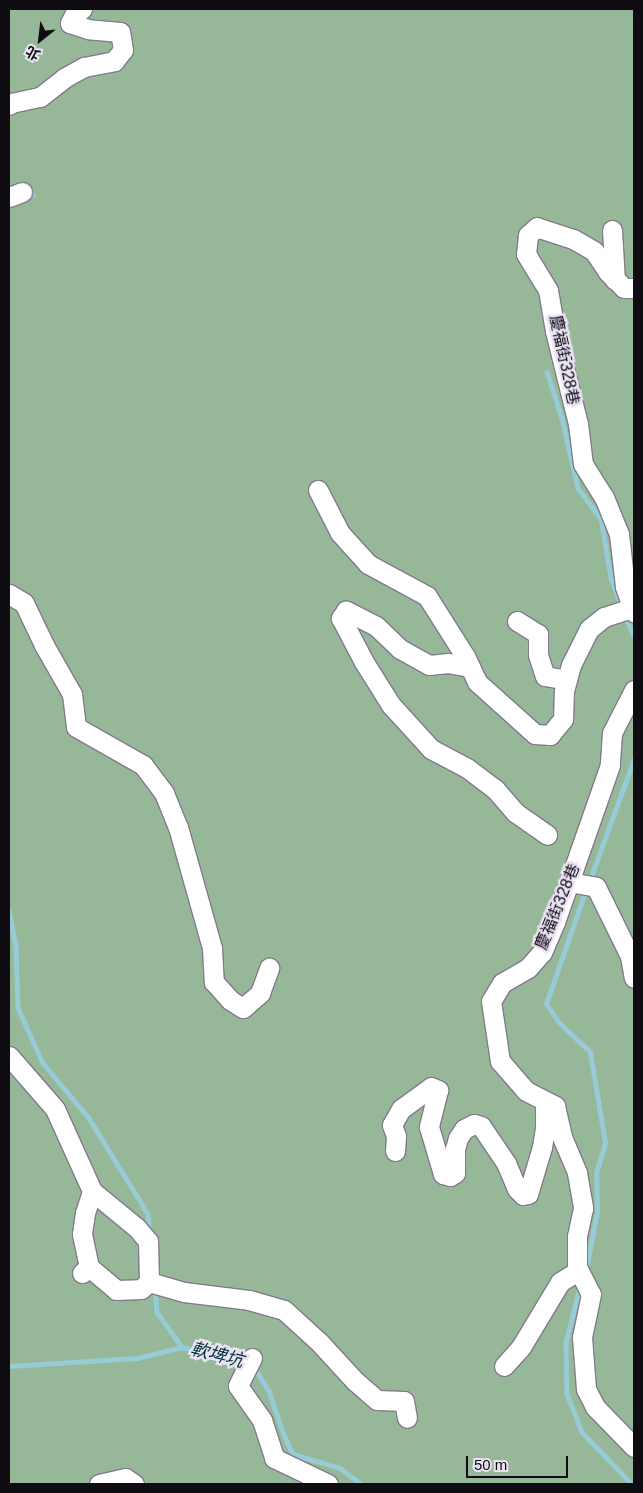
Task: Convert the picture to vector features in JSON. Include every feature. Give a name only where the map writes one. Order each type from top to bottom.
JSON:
[{"type":"street","points":[[9,105],[10,103],[40,98],[64,78],[84,67],[114,61],[123,50],[120,32],[88,29],[70,23],[74,15],[82,9]]},
{"type":"street","name":"慶福街328巷","points":[[628,610],[619,534],[604,497],[583,464],[578,424],[555,331],[548,290],[526,254],[528,235],[537,227],[573,238],[594,251],[624,288],[634,288]]},
{"type":"street","points":[[612,230],[616,280]]},
{"type":"street","points":[[318,490],[340,533],[368,564],[427,596],[477,682],[534,734],[550,735],[564,719],[564,691],[567,680],[578,648],[589,629],[604,617],[628,610]]},
{"type":"street","points":[[9,594],[24,603],[44,646],[72,694],[76,728],[143,765],[164,792],[180,836],[212,948],[214,982],[230,1000],[243,1008],[260,993],[269,968]]},
{"type":"street","points":[[470,667],[448,663],[429,664],[400,648],[376,626],[346,611],[341,618],[364,662],[391,705],[431,749],[467,768],[481,778],[495,789],[516,813],[547,835]]},
{"type":"street","points":[[517,621],[538,634],[538,655],[545,676],[567,680]]},
{"type":"street","name":"慶福街328巷","points":[[634,690],[612,733],[610,765],[581,884],[542,952],[528,968],[502,983],[491,1001],[500,1061],[526,1092],[555,1106],[562,1137],[577,1173],[583,1208],[577,1236],[583,1278],[591,1294],[582,1337],[586,1389],[595,1407],[634,1447]]},
{"type":"street","name":"慶福街328巷","points":[[581,884],[630,956],[634,978]]},
{"type":"street","points":[[9,1056],[55,1109],[92,1192],[137,1228],[148,1240],[148,1282],[141,1290],[116,1290],[86,1270],[82,1234],[85,1213],[92,1192]]},
{"type":"street","points":[[395,1151],[396,1136],[392,1125],[401,1109],[431,1086],[438,1090],[429,1127],[443,1174],[450,1176],[455,1173],[458,1138],[464,1129],[474,1124],[481,1126],[506,1164],[517,1189],[523,1195],[528,1194],[542,1147],[545,1128],[544,1101]]},
{"type":"street","points":[[504,1366],[520,1347],[560,1282],[583,1278]]},
{"type":"street","points":[[148,1282],[184,1292],[249,1300],[284,1310],[320,1343],[354,1381],[377,1400],[404,1401],[407,1418]]},
{"type":"street","points":[[252,1358],[238,1386],[262,1420],[274,1458],[328,1484]]},
{"type":"street","points":[[99,1484],[125,1478],[134,1484]]},
{"type":"green space","points":[[9,9],[634,9],[634,1484],[9,1484]]},
{"type":"waterway","points":[[29,188],[33,195]]},
{"type":"waterway","points":[[547,372],[562,418],[578,488],[601,518],[611,578],[622,606]]},
{"type":"waterway","points":[[625,616],[634,635]]},
{"type":"waterway","points":[[589,882],[634,759]]},
{"type":"waterway","points":[[586,889],[546,1004],[559,1023],[590,1052],[605,1143],[596,1173],[597,1212],[586,1269]]},
{"type":"waterway","points":[[9,910],[16,946],[18,1008],[43,1063],[89,1118],[148,1214],[149,1232]]},
{"type":"waterway","points":[[580,1288],[566,1343],[567,1394],[582,1432],[632,1484]]},
{"type":"waterway","points":[[155,1289],[157,1312],[182,1347]]},
{"type":"waterway","name":"軟埤坑","points":[[9,1366],[137,1358],[182,1347],[244,1361]]},
{"type":"waterway","name":"軟埤坑","points":[[254,1367],[269,1391],[283,1432],[293,1454],[340,1468],[361,1484]]}]
